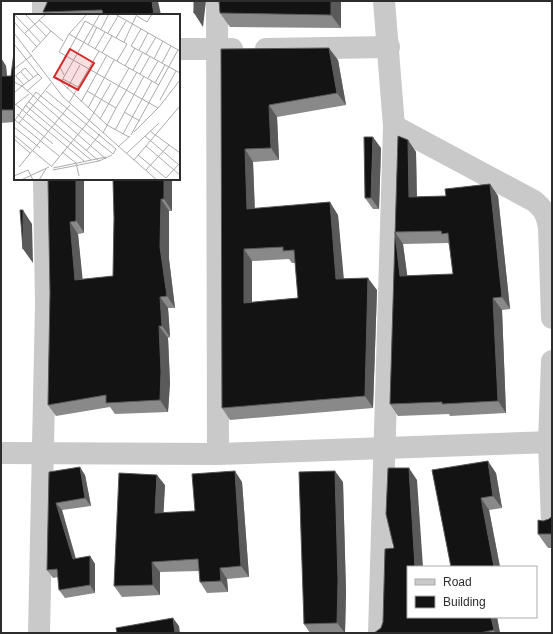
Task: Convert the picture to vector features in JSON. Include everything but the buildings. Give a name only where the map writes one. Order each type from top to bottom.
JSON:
[{"type":"street","points":[[43,14],[44,1]]},
{"type":"street","points":[[217,1],[218,454]]},
{"type":"street","points":[[379,633],[386,448],[394,126],[389,47],[384,1]]},
{"type":"street","points":[[180,49],[389,47]]},
{"type":"street","points":[[394,126],[534,201],[543,208],[550,228],[552,318]]},
{"type":"street","points":[[39,633],[46,305],[44,180]]},
{"type":"street","points":[[552,361],[550,442],[552,522]]},
{"type":"street","points":[[1,453],[218,454],[550,442]]}]
